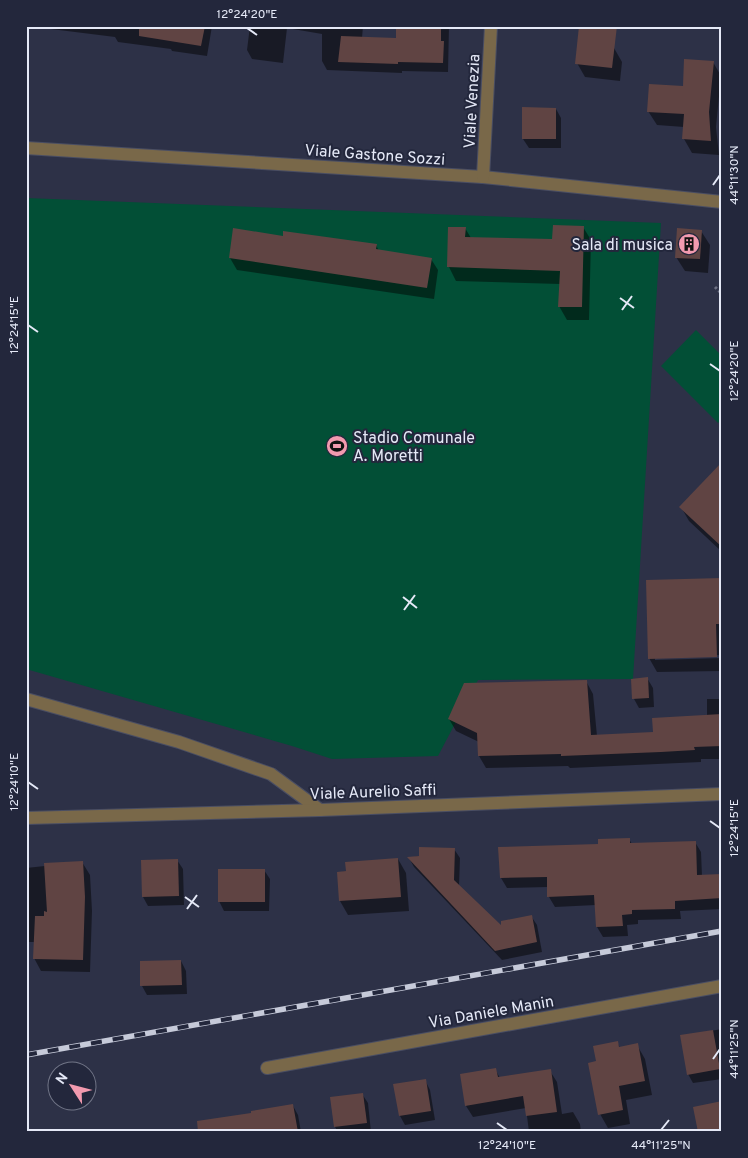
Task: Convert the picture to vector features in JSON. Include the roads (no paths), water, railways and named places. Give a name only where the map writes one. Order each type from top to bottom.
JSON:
[{"type":"street","name":"Viale Venezia","points":[[483,177],[491,26]]},
{"type":"street","name":"Viale Gastone Sozzi","points":[[26,148],[483,177],[722,202]]},
{"type":"street","points":[[26,698],[178,742],[272,774],[320,810]]},
{"type":"street","name":"Viale Aurelio Saffi","points":[[26,818],[320,810],[722,794]]},
{"type":"street","name":"Via Daniele Manin","points":[[266,1068],[722,986]]},
{"type":"railway","points":[[26,1055],[722,931]]},
{"type":"place","name":"Sala di musica","points":[[689,244]]},
{"type":"place","name":"Stadio Comunale A. Moretti","points":[[337,446]]}]
